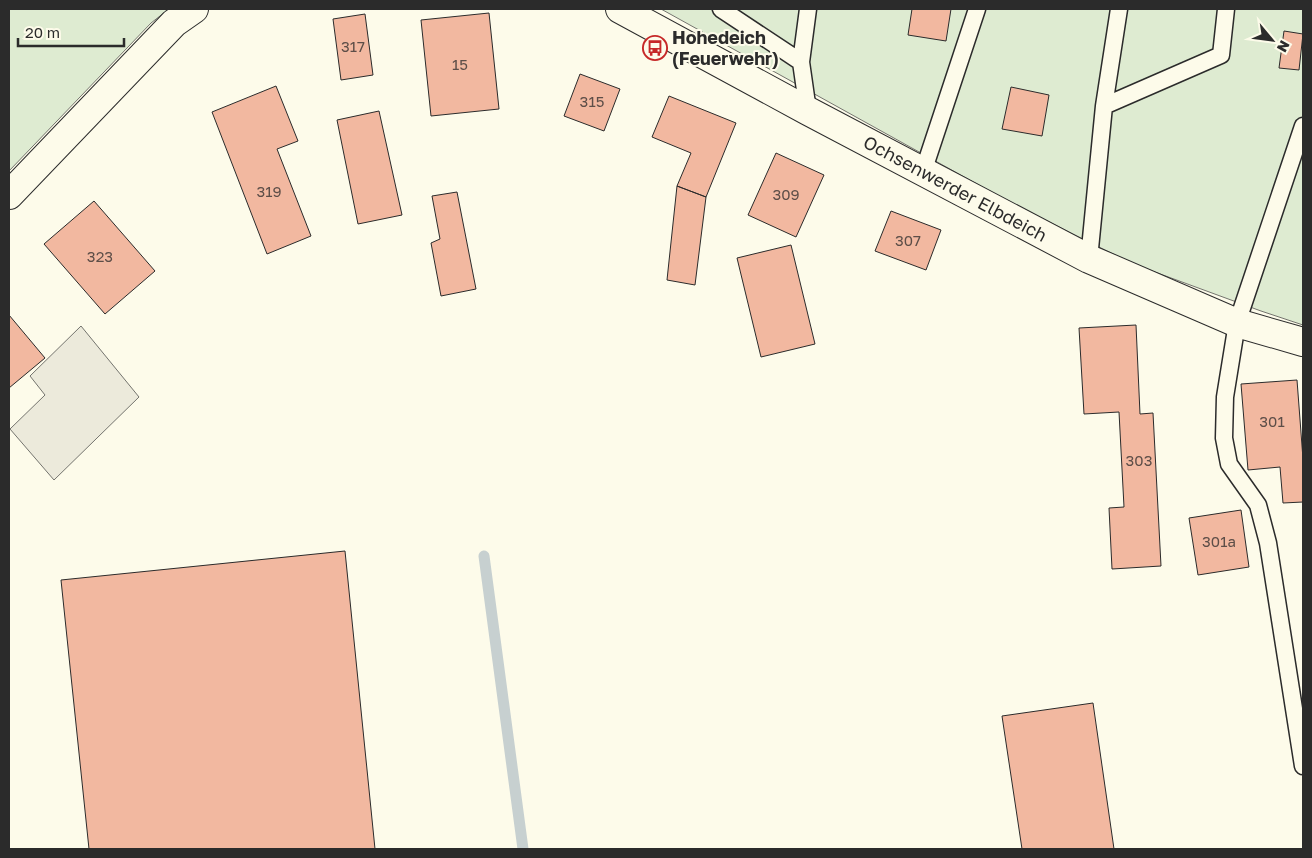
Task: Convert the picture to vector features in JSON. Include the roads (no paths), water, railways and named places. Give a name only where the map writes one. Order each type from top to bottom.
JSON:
[{"type":"street","name":"Ochsenwerder Elbdeich","points":[[620,9],[808,111],[1090,259],[1237,323],[1303,342]]},
{"type":"street","points":[[9,195],[179,14]]},
{"type":"lane","points":[[721,9],[801,62]]},
{"type":"lane","points":[[808,9],[801,62],[808,111]]},
{"type":"lane","points":[[923,172],[977,9]]},
{"type":"lane","points":[[1090,259],[1104,106],[1118,9]]},
{"type":"lane","points":[[1104,106],[1221,55],[1226,9]]},
{"type":"lane","points":[[1303,126],[1237,323],[1225,397],[1224,438],[1229,464],[1258,505],[1268,542],[1303,766]]},
{"type":"waterway","points":[[484,556],[523,849]]},
{"type":"place","name":"Hohedeich (Feuerwehr)","points":[[655,48]]}]
